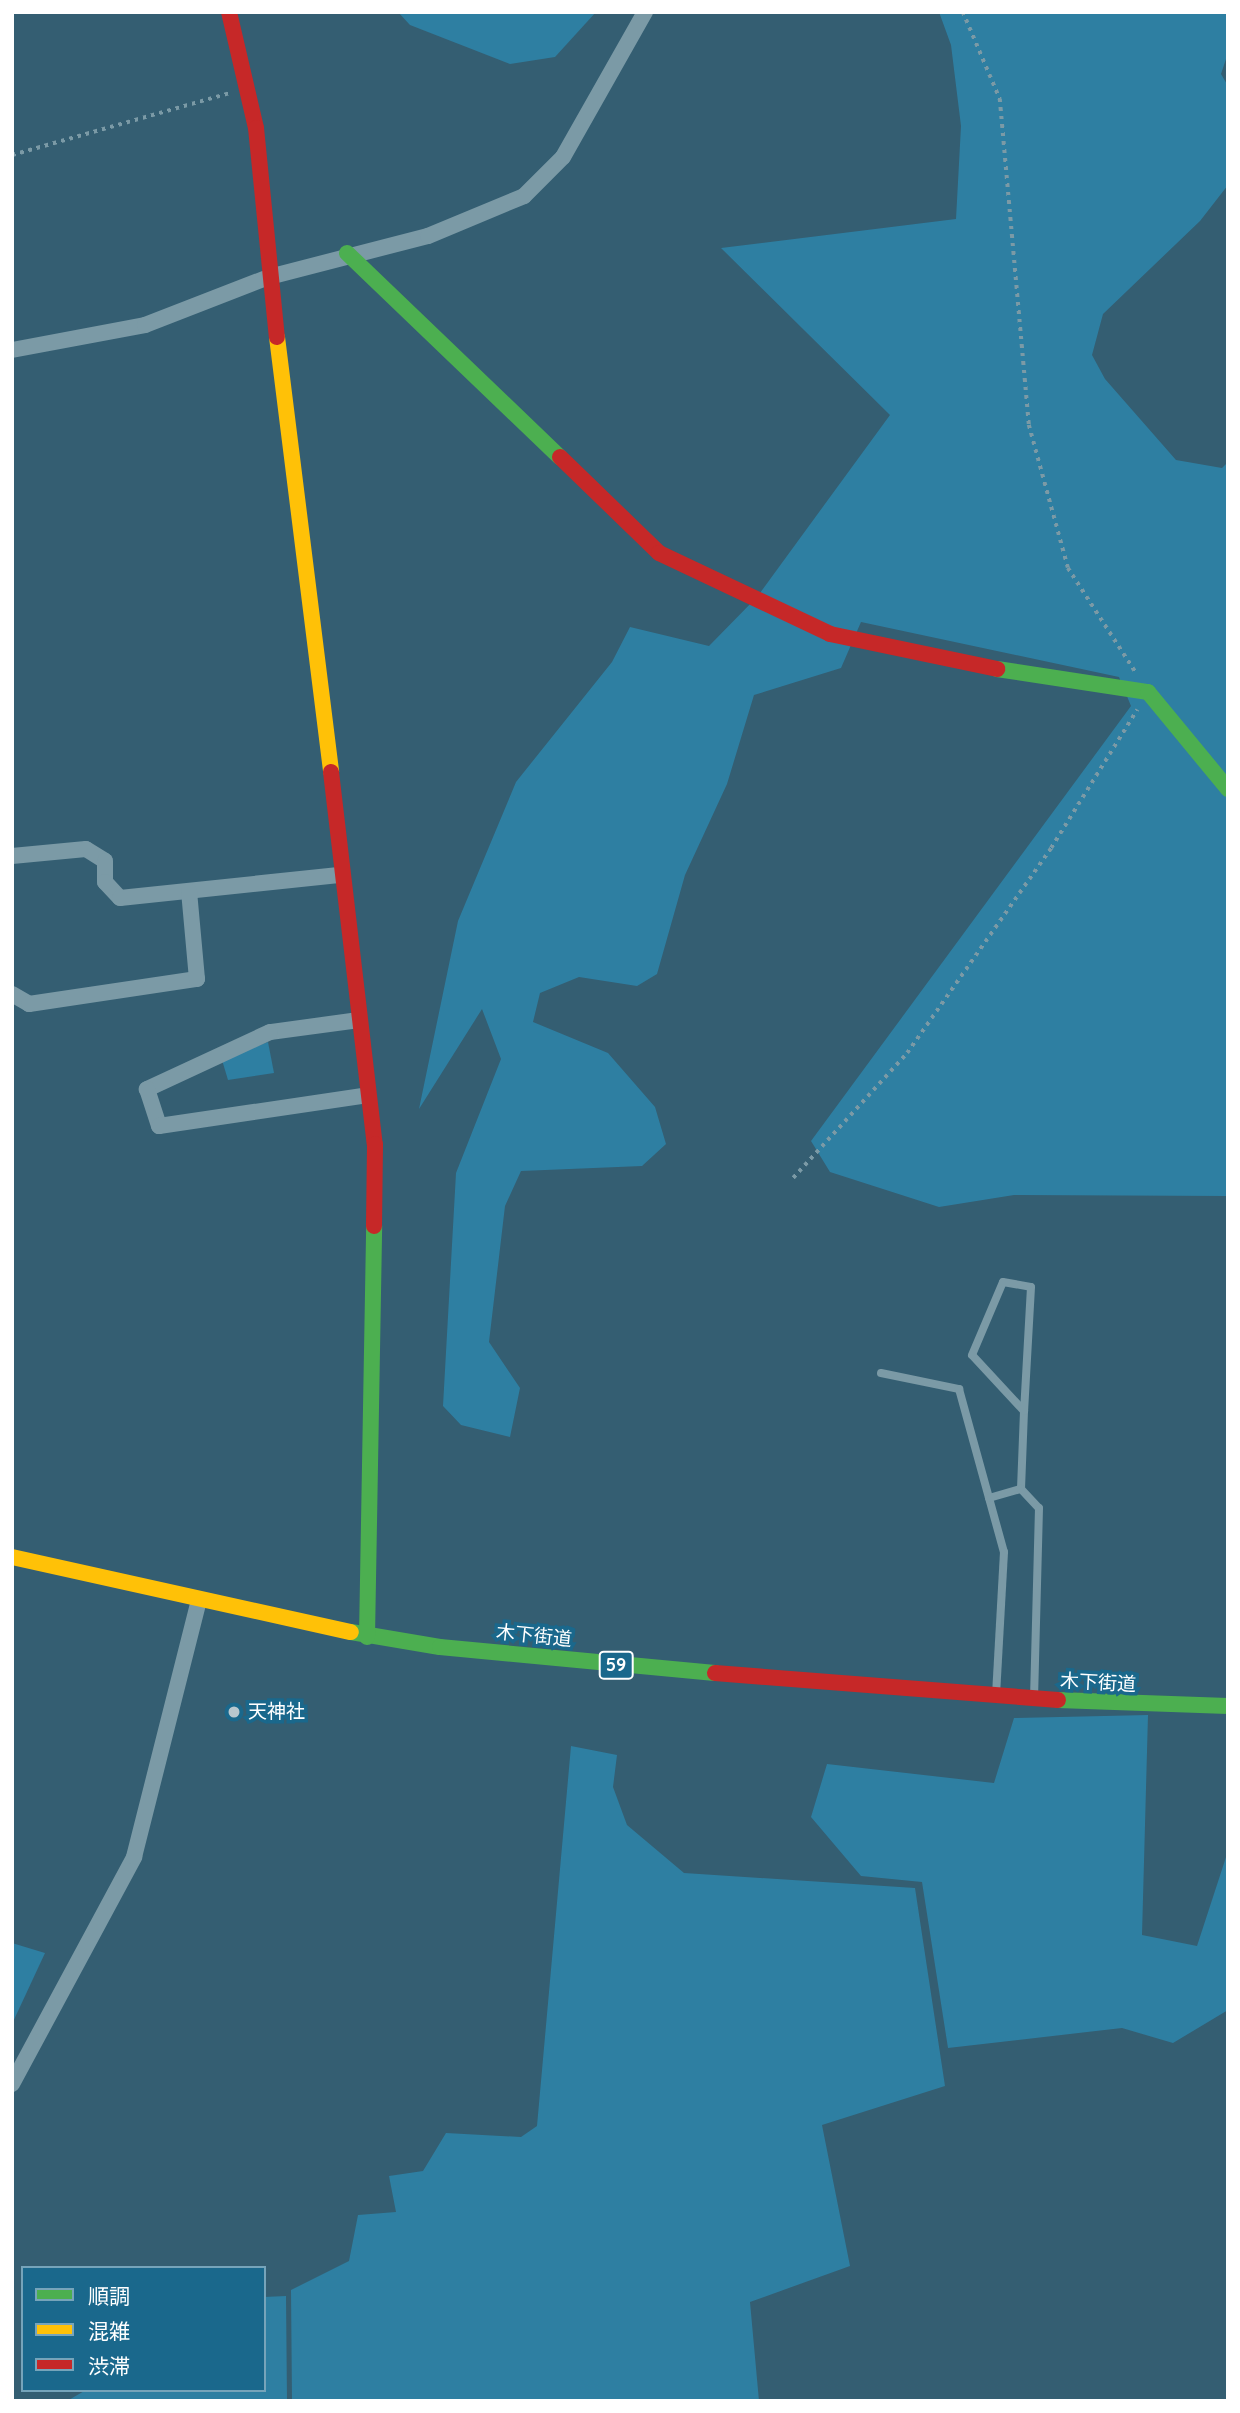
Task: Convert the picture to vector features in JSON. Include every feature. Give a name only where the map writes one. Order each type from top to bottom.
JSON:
[{"type":"street","points":[[229,12],[249,87],[269,277],[324,685],[340,875],[375,1144],[367,1637]]},
{"type":"street","points":[[12,350],[145,325],[269,277],[347,253],[428,236],[524,196],[563,157],[645,12]]},
{"type":"street","points":[[347,253],[659,553],[830,634],[994,669],[1148,692],[1228,789]]},
{"type":"street","points":[[12,856],[86,849],[105,861],[105,881],[120,898],[340,875]]},
{"type":"street","points":[[12,994],[29,1004],[197,979],[189,891]]},
{"type":"street","points":[[359,1020],[270,1032],[147,1090],[159,1126],[369,1095]]},
{"type":"street","name":"木下街道","points":[[12,1557],[367,1637],[566,1660],[995,1697],[1228,1706]]},
{"type":"street","points":[[12,2084],[134,1857],[199,1601]]},
{"type":"lane","points":[[1024,1411],[972,1355],[1003,1282],[1031,1287],[1021,1489],[1039,1508],[1034,1700]]},
{"type":"lane","points":[[881,1373],[959,1390],[1004,1552],[995,1697]]},
{"type":"lane","points":[[989,1498],[1021,1489]]},
{"type":"path","points":[[793,1178],[907,1053],[1051,848],[1148,692],[1068,568],[1032,438],[1000,99],[963,12]]},
{"type":"path","points":[[12,155],[249,87]]},
{"type":"shaded area","points":[[398,12],[596,12],[555,57],[510,64],[410,25]]},
{"type":"shaded area","points":[[939,12],[1228,12],[1228,53],[1221,74],[1228,86],[1228,185],[1200,221],[1103,314],[1092,355],[1105,379],[1176,460],[1222,468],[1228,462],[1228,1196],[1014,1195],[939,1207],[830,1172],[811,1141],[1131,706],[1119,677],[861,622],[841,668],[754,695],[727,784],[685,875],[657,974],[637,986],[579,977],[540,993],[533,1022],[608,1053],[655,1107],[666,1144],[642,1166],[521,1171],[505,1206],[489,1342],[520,1388],[510,1437],[461,1425],[443,1406],[456,1173],[501,1059],[482,1009],[419,1109],[458,921],[516,782],[612,662],[630,627],[709,646],[757,597],[890,415],[721,248],[956,219],[961,126],[951,45]]},
{"type":"shaded area","points":[[268,1042],[274,1073],[228,1080],[222,1060]]},
{"type":"shaded area","points":[[1148,1715],[1142,1935],[1197,1946],[1228,1851],[1228,2010],[1173,2043],[1122,2028],[948,2048],[922,1882],[861,1876],[811,1817],[827,1764],[994,1783],[1014,1718]]},
{"type":"shaded area","points":[[571,1746],[617,1755],[613,1787],[627,1825],[684,1873],[915,1888],[945,2086],[822,2125],[850,2266],[750,2302],[759,2401],[292,2401],[291,2290],[349,2261],[358,2215],[396,2212],[389,2176],[423,2171],[446,2133],[521,2137],[537,2126]]},
{"type":"shaded area","points":[[12,1943],[45,1953],[12,2024]]},
{"type":"shaded area","points":[[286,2296],[287,2401],[67,2401],[83,2392],[266,2392],[266,2297]]},
{"type":"traffic: fast","points":[[347,253],[560,457]]},
{"type":"traffic: fast","points":[[997,669],[1148,692],[1228,789]]},
{"type":"traffic: fast","points":[[367,1637],[374,1226]]},
{"type":"traffic: fast","points":[[351,1632],[440,1647],[715,1673]]},
{"type":"traffic: fast","points":[[1058,1700],[1228,1706]]},
{"type":"traffic: slow","points":[[277,337],[331,772]]},
{"type":"traffic: slow","points":[[12,1557],[351,1632]]},
{"type":"traffic: jam","points":[[229,12],[256,128],[277,337]]},
{"type":"traffic: jam","points":[[560,457],[659,553],[830,634],[997,669]]},
{"type":"traffic: jam","points":[[331,772],[375,1144],[374,1226]]},
{"type":"traffic: jam","points":[[715,1673],[1058,1700]]},
{"type":"place","name":"天神社","points":[[234,1712]]}]
